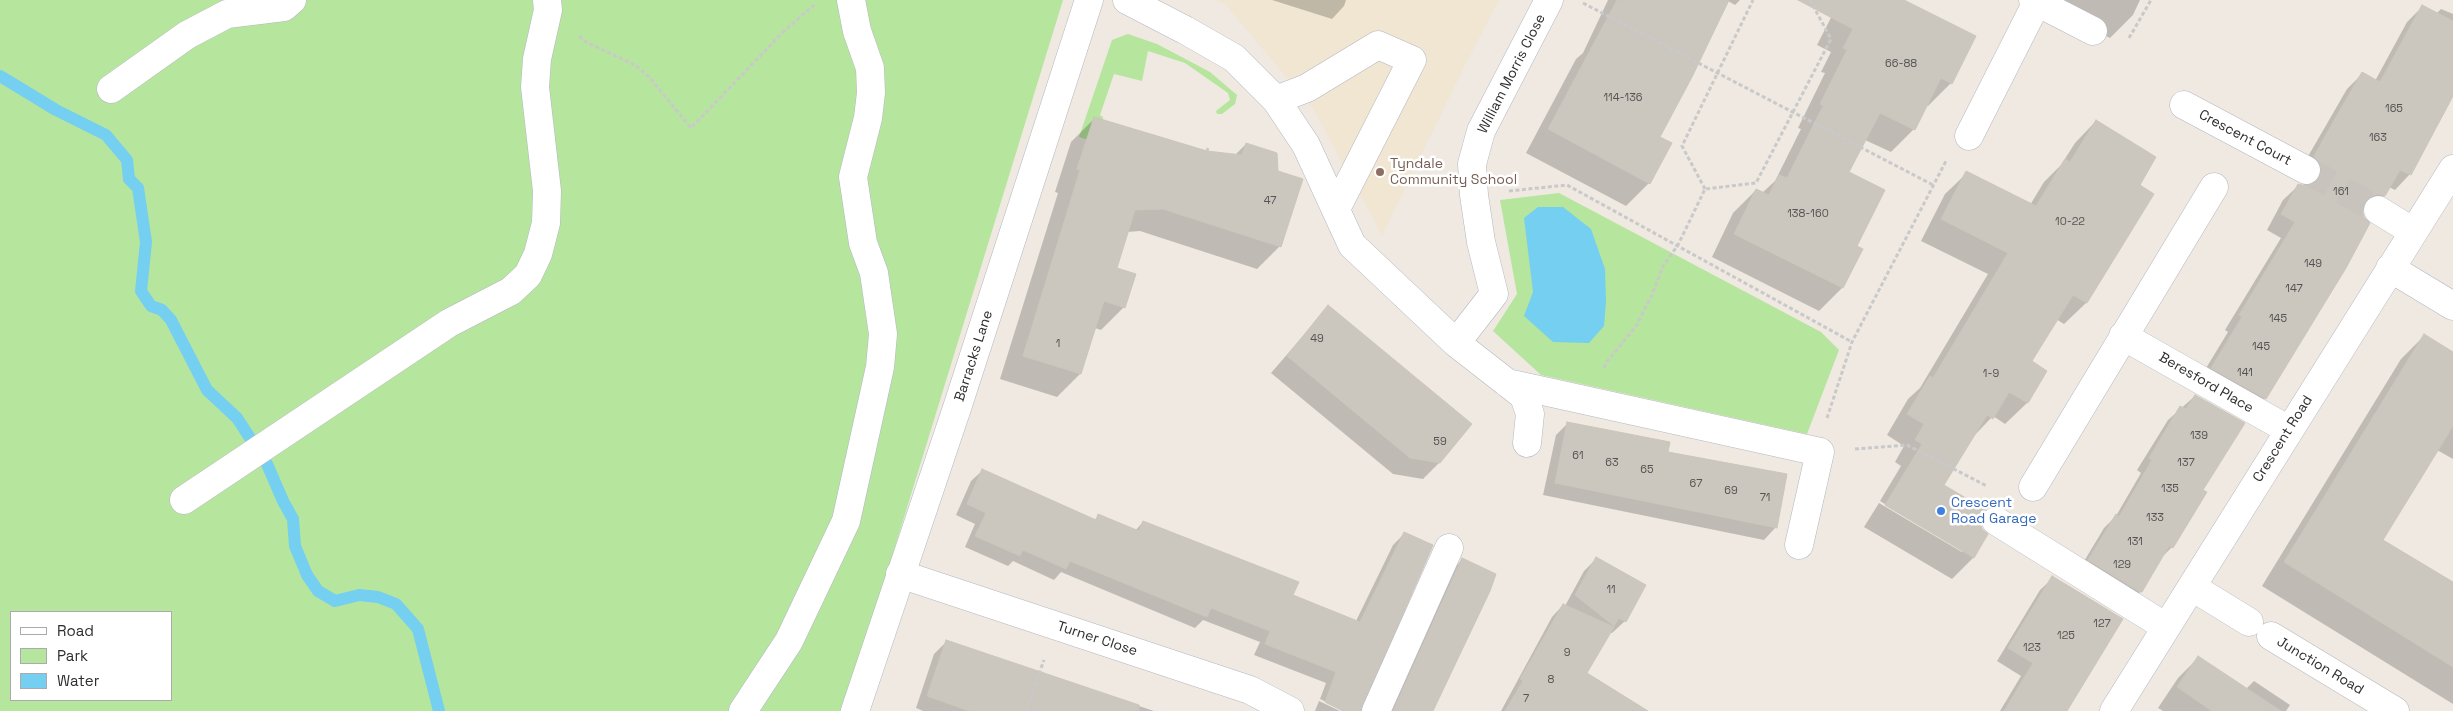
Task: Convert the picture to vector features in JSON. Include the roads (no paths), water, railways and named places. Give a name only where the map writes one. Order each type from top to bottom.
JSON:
[{"type":"street","points":[[111,88],[187,35],[227,14],[284,7],[292,0]]},
{"type":"street","points":[[743,711],[789,641],[846,521],[880,367],[883,334],[874,273],[863,243],[853,177],[868,118],[871,93],[870,68],[850,0]]},
{"type":"street","name":"Barracks Lane","points":[[855,711],[958,405],[1089,0]]},
{"type":"street","points":[[1127,0],[1234,58],[1276,100],[1306,145],[1352,245],[1456,343],[1524,396],[1530,414],[1527,443]]},
{"type":"street","name":"William Morris Close","points":[[1456,343],[1494,294],[1474,195],[1472,164],[1481,131],[1549,0]]},
{"type":"street","points":[[1969,136],[2035,1],[2093,31]]},
{"type":"street","points":[[184,500],[449,323],[511,291],[528,275],[538,254],[546,223],[547,191],[535,87],[537,60],[547,5]]},
{"type":"street","points":[[1276,100],[1307,88],[1378,45],[1412,60],[1336,209]]},
{"type":"street","name":"Crescent Court","points":[[2184,106],[2306,170]]},
{"type":"street","name":"Crescent Road","points":[[2114,711],[2453,168]]},
{"type":"street","points":[[2033,487],[2214,187]]},
{"type":"street","points":[[2378,210],[2412,231]]},
{"type":"street","points":[[2390,268],[2453,306]]},
{"type":"street","name":"Beresford Place","points":[[2123,336],[2289,430]]},
{"type":"street","points":[[1507,383],[1820,452],[1799,545]]},
{"type":"street","points":[[1996,521],[2166,627]]},
{"type":"street","points":[[1376,711],[1449,548]]},
{"type":"street","name":"Turner Close","points":[[900,574],[1250,690],[1290,711]]},
{"type":"street","name":"Junction Road","points":[[2192,587],[2260,629],[2368,704],[2395,711]]},
{"type":"water","points":[[1538,207],[1563,207],[1591,229],[1605,269],[1606,302],[1604,326],[1589,343],[1553,342],[1524,316],[1533,292],[1524,218]]},
{"type":"waterway","points":[[0,76],[56,110],[106,135],[127,160],[129,179],[138,188],[146,242],[141,291],[151,306],[162,310],[171,320],[207,390],[237,418],[267,464],[293,519],[295,546],[307,575],[318,591],[335,601],[359,595],[378,597],[396,604],[418,629],[439,711]]},
{"type":"tunnel","points":[[2306,170],[2378,210]]},
{"type":"place","name":"Tyndale Community School","points":[[1380,172]]},
{"type":"place","name":"Crescent Road Garage","points":[[1941,511]]}]
